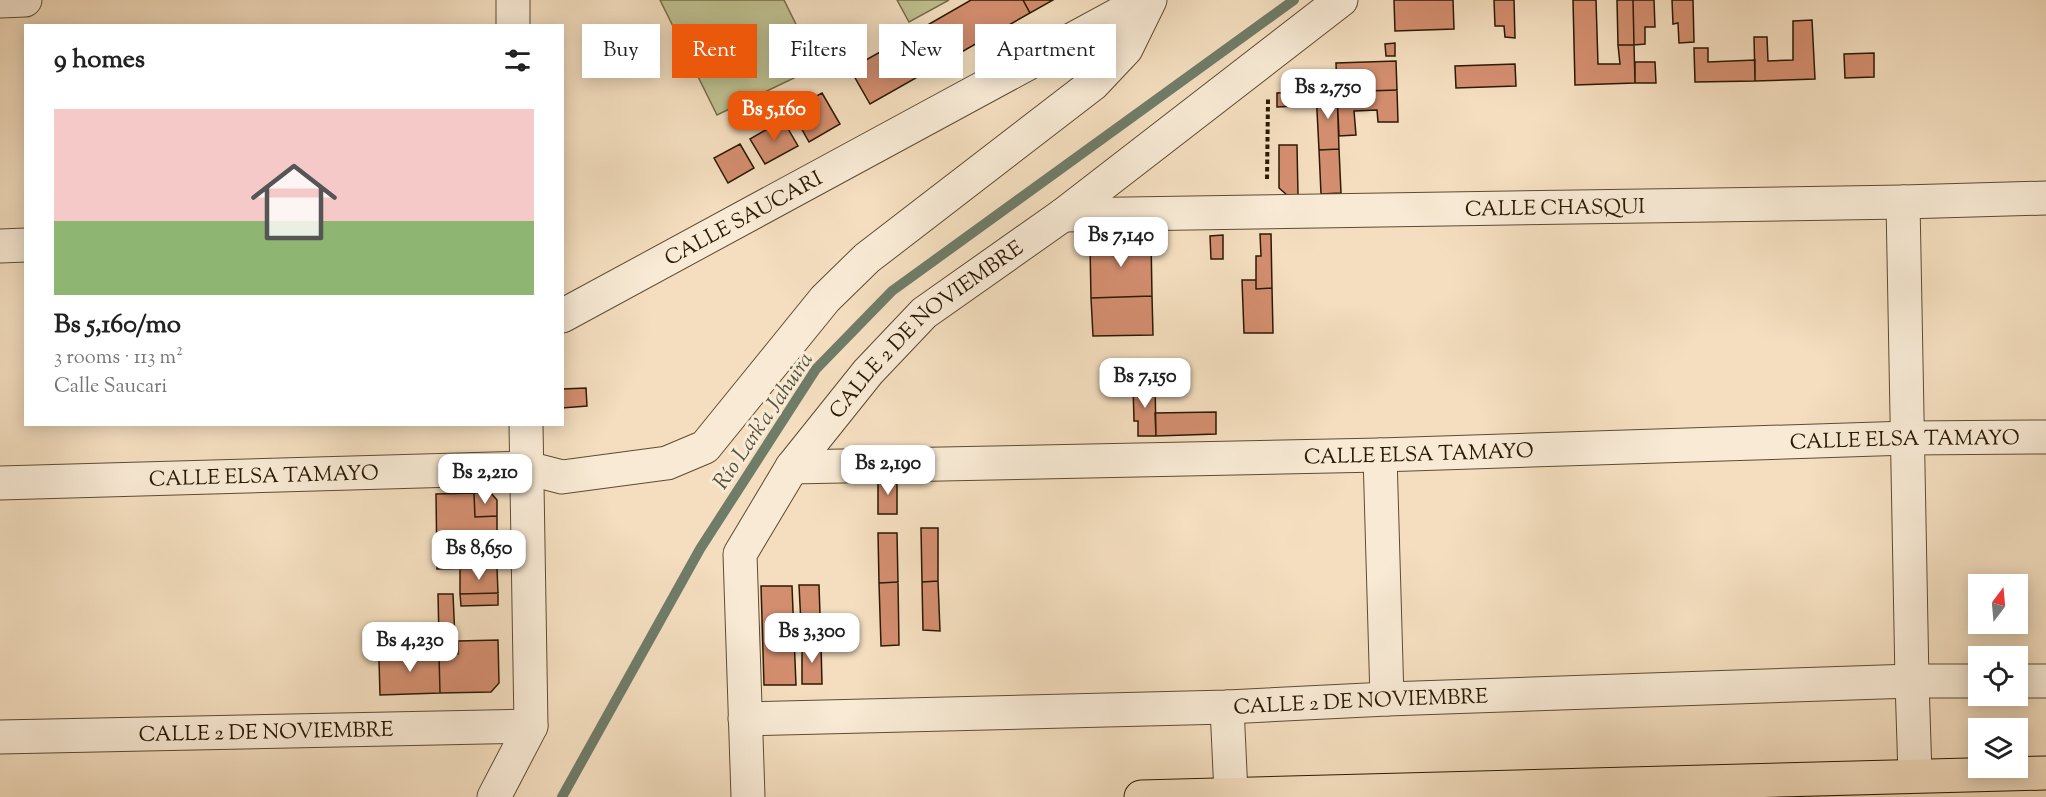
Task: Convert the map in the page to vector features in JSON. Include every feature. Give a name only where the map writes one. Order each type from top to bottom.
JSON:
[{"type":"highway","points":[[1141,797],[1231,794],[1329,795],[1915,775],[2046,773]]},
{"type":"street","points":[[0,1],[25,0]]},
{"type":"street","points":[[513,0],[513,24]]},
{"type":"street","name":"CALLE SAUCARI","points":[[564,315],[1145,0]]},
{"type":"street","name":"CALLE ELSA TAMAYO","points":[[0,483],[527,468],[562,477],[667,463],[705,447],[825,299],[867,258],[1093,84],[1126,49],[1150,0]]},
{"type":"street","name":"CALLE 2 DE NOVIEMBRE","points":[[748,797],[740,554],[792,467],[868,372],[924,312],[1063,214],[1341,0]]},
{"type":"street","name":"CALLE CHASQUI","points":[[1063,214],[2046,198]]},
{"type":"street","points":[[1904,202],[1915,775]]},
{"type":"street","points":[[0,246],[24,245]]},
{"type":"street","points":[[494,797],[531,726],[526,426]]},
{"type":"street","name":"CALLE ELSA TAMAYO","points":[[792,467],[1380,455],[1908,438],[2046,437]]},
{"type":"street","points":[[1380,455],[1388,699]]},
{"type":"street","name":"CALLE 2 DE NOVIEMBRE","points":[[745,719],[1227,707],[1388,699],[1968,681]]},
{"type":"street","points":[[2028,681],[2046,681]]},
{"type":"street","points":[[1227,707],[1231,794]]},
{"type":"street","name":"CALLE 2 DE NOVIEMBRE","points":[[0,737],[531,726]]},
{"type":"path","points":[[1269,212],[1268,99],[1271,89]]},
{"type":"green space","points":[[660,0],[784,0],[796,24],[769,24],[769,78],[794,78],[717,115],[699,78],[757,78],[757,24],[672,24]]},
{"type":"green space","points":[[897,0],[949,0],[909,22]]},
{"type":"building","points":[[971,0],[1023,0],[1030,13],[1011,24],[975,24],[975,44],[963,51],[963,24],[929,24]]},
{"type":"building","points":[[1023,0],[1053,0],[1030,13]]},
{"type":"building","points":[[1394,0],[1453,0],[1454,29],[1395,31]]},
{"type":"building","points":[[1494,0],[1514,0],[1515,38],[1505,37],[1504,26],[1495,26]]},
{"type":"building","points":[[1573,0],[1596,0],[1598,64],[1620,64],[1618,45],[1634,45],[1635,83],[1575,85]]},
{"type":"building","points":[[1617,0],[1633,0],[1634,45],[1618,45]]},
{"type":"building","points":[[1633,0],[1654,0],[1655,27],[1645,27],[1645,44],[1634,45]]},
{"type":"building","points":[[1672,0],[1693,0],[1694,42],[1679,43],[1678,23],[1673,24]]},
{"type":"building","points":[[1812,20],[1815,79],[1755,81],[1754,37],[1767,37],[1768,61],[1793,60],[1793,21]]},
{"type":"building","points":[[1395,43],[1395,56],[1386,56],[1385,44]]},
{"type":"building","points":[[1694,48],[1708,48],[1708,62],[1755,60],[1755,81],[1695,82]]},
{"type":"building","points":[[879,53],[879,78],[916,78],[870,104],[855,78],[867,78],[867,59]]},
{"type":"building","points":[[1874,53],[1874,77],[1845,78],[1844,54]]},
{"type":"building","points":[[1396,61],[1397,90],[1337,92],[1336,63]]},
{"type":"building","points":[[1635,62],[1655,62],[1656,83],[1635,83]]},
{"type":"building","points":[[1515,64],[1516,86],[1456,88],[1455,66]]},
{"type":"building","points":[[1397,90],[1398,122],[1378,122],[1377,110],[1354,111],[1356,135],[1339,136],[1337,92]]},
{"type":"building","points":[[1316,91],[1337,92],[1339,149],[1319,150]]},
{"type":"building","points":[[1316,91],[1317,105],[1277,107],[1277,93]]},
{"type":"building","points":[[822,93],[840,124],[809,142],[791,110]]},
{"type":"building","points":[[783,120],[798,146],[765,164],[750,139]]},
{"type":"building","points":[[740,144],[754,168],[728,183],[714,158]]},
{"type":"building","points":[[1279,145],[1297,145],[1298,195],[1287,195],[1279,188]]},
{"type":"building","points":[[1339,149],[1341,193],[1321,194],[1319,150]]},
{"type":"building","points":[[1260,234],[1271,234],[1272,288],[1256,289],[1256,256],[1261,256]]},
{"type":"building","points":[[1223,235],[1223,259],[1211,259],[1210,236]]},
{"type":"building","points":[[1151,237],[1152,296],[1091,298],[1090,246],[1098,238]]},
{"type":"building","points":[[1242,280],[1256,280],[1256,289],[1272,288],[1273,333],[1244,333]]},
{"type":"building","points":[[1152,296],[1153,335],[1093,336],[1091,298]]},
{"type":"building","points":[[1155,383],[1156,436],[1138,436],[1138,421],[1134,421],[1133,384]]},
{"type":"building","points":[[586,388],[587,406],[564,408],[564,389]]},
{"type":"building","points":[[1216,412],[1216,434],[1156,436],[1155,413]]},
{"type":"building","points":[[878,479],[897,479],[897,514],[878,514]]},
{"type":"building","points":[[490,492],[497,500],[497,516],[475,517],[474,493]]},
{"type":"building","points":[[474,493],[475,517],[497,516],[497,568],[437,569],[436,494]]},
{"type":"building","points":[[921,528],[938,528],[938,581],[922,582]]},
{"type":"building","points":[[878,533],[897,533],[898,582],[879,583]]},
{"type":"building","points":[[460,568],[497,568],[498,593],[460,594]]},
{"type":"building","points":[[938,581],[940,631],[923,630],[922,582]]},
{"type":"building","points":[[898,582],[899,645],[881,646],[879,583]]},
{"type":"building","points":[[799,585],[819,585],[821,644],[802,644]]},
{"type":"building","points":[[761,586],[792,586],[796,685],[764,685]]},
{"type":"building","points":[[498,593],[498,605],[461,606],[460,594]]},
{"type":"building","points":[[438,594],[453,594],[455,639],[439,640]]},
{"type":"building","points":[[498,640],[499,683],[491,692],[440,693],[439,654],[458,654],[458,641]]},
{"type":"building","points":[[802,644],[821,644],[822,684],[802,684]]},
{"type":"building","points":[[420,645],[421,655],[439,654],[440,693],[380,695],[379,660],[399,659],[398,646]]},
{"type":"waterway","name":"Río Lark’a Jahuira","points":[[562,797],[700,549],[816,369],[892,291],[1294,0]]}]
